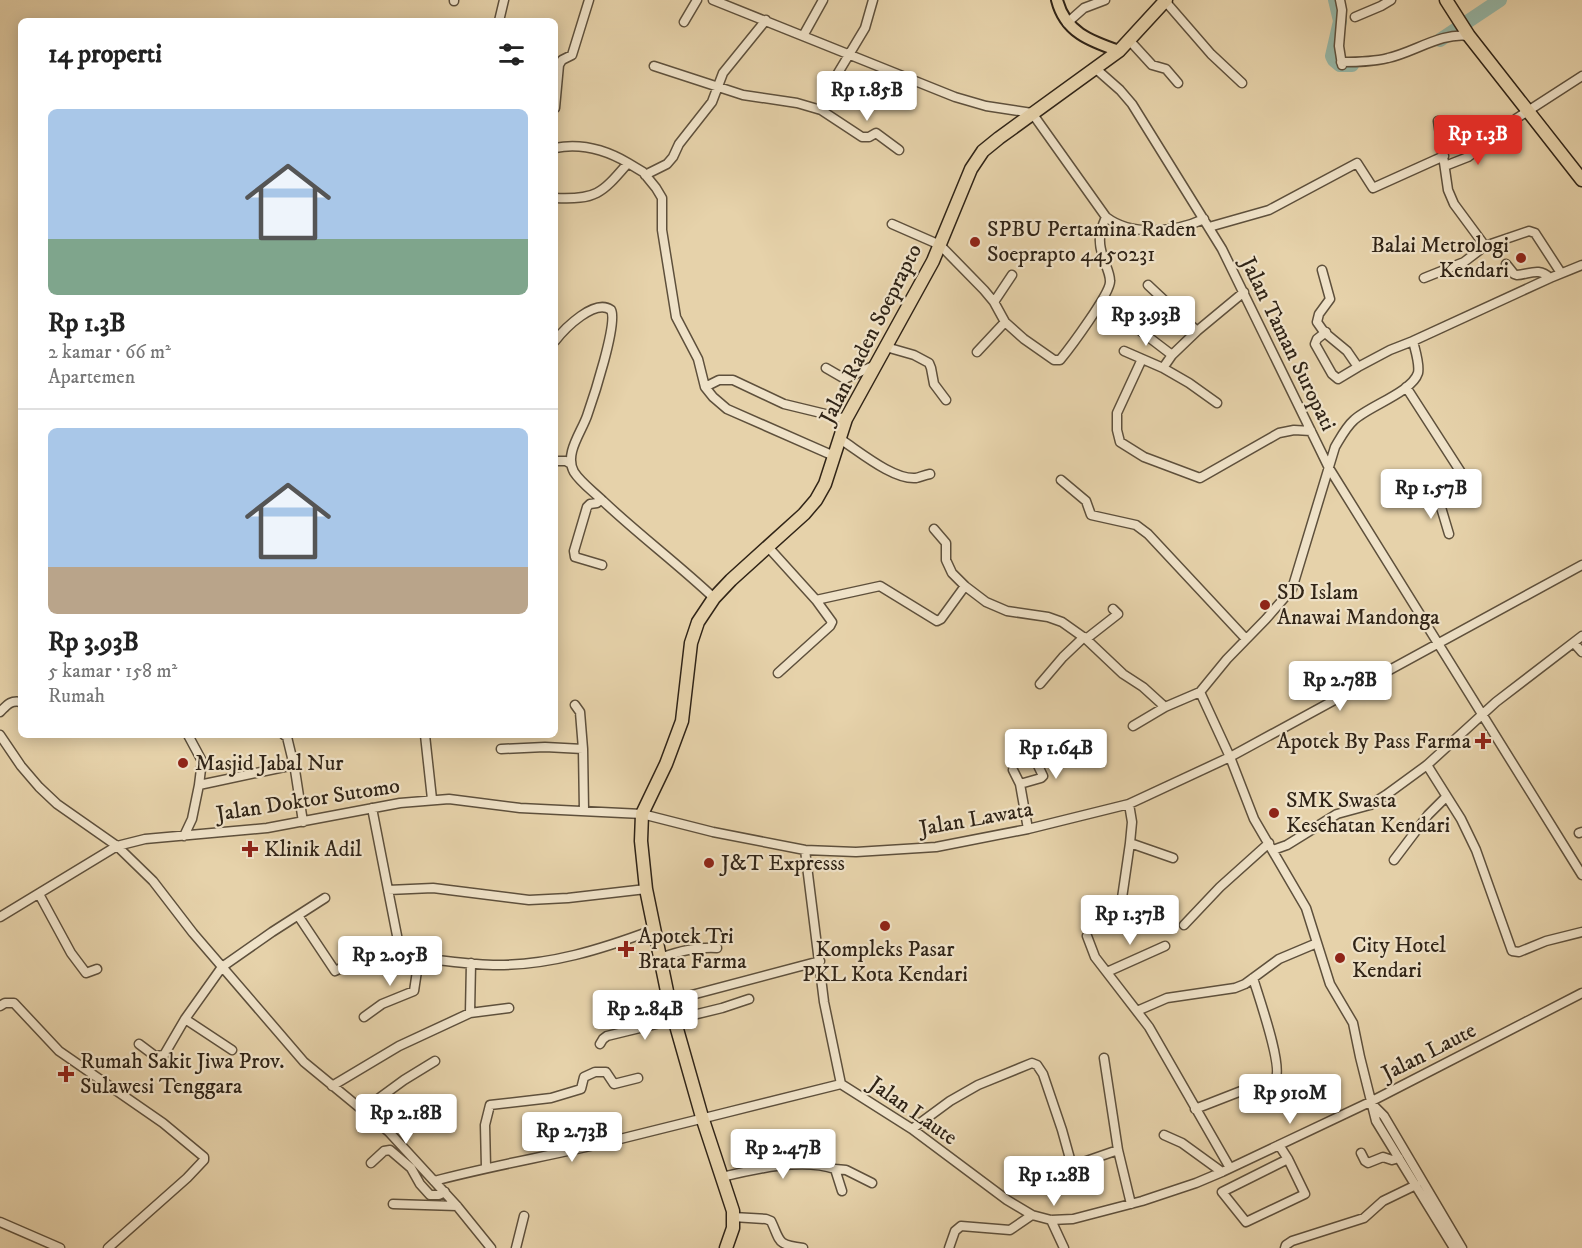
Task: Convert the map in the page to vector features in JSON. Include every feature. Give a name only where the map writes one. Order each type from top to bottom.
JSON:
[{"type":"highway","name":"Jalan Raden Soeprapto","points":[[726,1248],[733,1228],[733,1217],[669,1001],[653,930],[641,840],[642,814],[682,722],[693,631],[714,598],[816,500],[825,484],[846,420],[912,302],[940,245],[971,169],[983,151],[1032,112],[1119,51],[1165,0]]},
{"type":"highway","points":[[1446,0],[1468,35],[1582,180]]},
{"type":"main road","points":[[1057,0],[1066,23],[1092,41],[1119,51]]},
{"type":"street","points":[[500,18],[504,0]]},
{"type":"street","points":[[558,76],[562,60],[572,55],[589,0]]},
{"type":"street","points":[[684,22],[698,0]]},
{"type":"street","points":[[713,0],[732,3],[765,21],[970,102],[1032,112],[1106,217],[1124,227],[1160,230],[1186,227],[1269,210],[1357,163],[1373,188],[1444,156]]},
{"type":"street","points":[[803,36],[822,0]]},
{"type":"street","points":[[820,110],[835,78],[865,28],[873,0]]},
{"type":"street","points":[[1066,23],[1084,8],[1105,0]]},
{"type":"street","points":[[1165,0],[1211,54],[1242,83]]},
{"type":"street","points":[[1340,0],[1342,10],[1339,46],[1341,64],[1389,58],[1453,35],[1468,35]]},
{"type":"street","points":[[1356,17],[1391,0]]},
{"type":"street","points":[[645,175],[667,164],[673,157],[679,144],[712,102],[723,73],[765,21]]},
{"type":"street","points":[[1130,41],[1151,64],[1166,69],[1178,83]]},
{"type":"street","points":[[654,66],[743,95],[797,103],[820,110],[862,137],[876,133],[899,150]]},
{"type":"street","name":"Jalan Taman Suropati","points":[[1095,68],[1127,97],[1207,223],[1244,292],[1329,468],[1582,875]]},
{"type":"street","points":[[1445,166],[1468,157],[1527,111],[1582,76]]},
{"type":"street","points":[[1438,121],[1448,190],[1454,204],[1485,246]]},
{"type":"street","points":[[558,147],[590,148],[612,153],[645,175],[656,188],[662,198],[662,230],[676,317],[698,358],[705,387],[712,397],[728,409],[834,456]]},
{"type":"street","points":[[558,198],[573,199],[595,195],[606,188],[628,163]]},
{"type":"street","points":[[892,224],[940,245],[984,290],[1005,322],[1054,360],[1060,360],[1103,300],[1108,288],[1110,281],[1099,241],[1106,217]]},
{"type":"street","points":[[1425,278],[1464,262],[1485,246],[1532,231],[1561,273]]},
{"type":"street","points":[[1506,264],[1517,275],[1541,272],[1550,278]]},
{"type":"street","points":[[1326,332],[1317,339],[1315,344],[1332,374],[1338,379],[1390,350],[1561,273],[1582,266]]},
{"type":"street","points":[[1322,270],[1330,299],[1319,314],[1317,322],[1340,344],[1358,367]]},
{"type":"street","points":[[994,302],[1012,275]]},
{"type":"street","points":[[1148,285],[1197,331]]},
{"type":"street","points":[[1162,368],[1197,331],[1244,292]]},
{"type":"street","points":[[558,338],[594,308],[604,306],[611,310],[613,320],[607,348],[586,416],[572,450],[571,464]]},
{"type":"street","points":[[977,352],[1005,322]]},
{"type":"street","points":[[1138,329],[1172,355]]},
{"type":"street","points":[[1133,726],[1165,707],[1200,692],[1292,589],[1335,447],[1347,426],[1356,417],[1414,380],[1419,369],[1413,341]]},
{"type":"street","points":[[885,347],[929,363],[934,384],[946,400]]},
{"type":"street","points":[[1124,351],[1189,383],[1217,403]]},
{"type":"street","points":[[1142,359],[1117,413],[1117,430],[1120,442],[1144,457],[1200,478],[1279,434],[1294,430],[1311,431]]},
{"type":"street","points":[[826,368],[845,379],[875,365]]},
{"type":"street","points":[[705,387],[719,380],[733,380],[784,404],[846,420]]},
{"type":"street","points":[[1406,387],[1462,474],[1460,478],[1437,491],[1449,534]]},
{"type":"street","points":[[840,439],[902,477],[915,478],[930,474]]},
{"type":"street","points":[[558,461],[571,464],[580,479],[601,499],[714,598]]},
{"type":"street","points":[[1060,480],[1086,501],[1091,515],[1136,525],[1148,534],[1246,639]]},
{"type":"street","points":[[601,499],[587,507],[574,551],[575,557],[602,565]]},
{"type":"street","points":[[934,529],[946,543],[946,560],[952,573],[965,586],[1006,611],[1054,618],[1085,638],[1123,674],[1143,687],[1165,707]]},
{"type":"street","points":[[768,548],[816,600],[832,622],[778,673]]},
{"type":"street","name":"Jalan Lawata","points":[[642,814],[724,835],[805,850],[856,852],[936,847],[1028,829],[1129,804],[1230,757],[1582,566]]},
{"type":"street","points":[[816,600],[880,586],[937,621],[941,619],[965,586]]},
{"type":"street","points":[[1040,684],[1063,657],[1118,615],[1113,609]]},
{"type":"street","points":[[1184,925],[1236,871],[1271,847],[1287,845],[1337,814],[1370,805],[1427,765],[1483,713],[1582,636]]},
{"type":"street","points":[[1574,643],[1582,652]]},
{"type":"street","points":[[1200,692],[1230,757],[1254,819],[1306,908],[1330,984],[1353,1023],[1376,1121],[1454,1248]]},
{"type":"street","points":[[0,712],[8,703],[14,700],[18,701]]},
{"type":"street","points":[[575,705],[580,712],[584,810]]},
{"type":"street","points":[[0,735],[21,766],[39,787],[57,804],[117,846],[153,881],[193,933],[304,1062],[388,1132],[445,1192],[491,1248]]},
{"type":"street","points":[[184,836],[192,819],[200,785],[202,761],[190,738]]},
{"type":"street","points":[[286,738],[294,765],[303,822]]},
{"type":"street","points":[[425,738],[432,799]]},
{"type":"street","points":[[501,749],[545,747],[583,749]]},
{"type":"street","points":[[1020,784],[1043,776],[1032,753]]},
{"type":"street","points":[[200,785],[294,765]]},
{"type":"street","points":[[1427,765],[1461,819],[1476,850],[1512,951],[1519,952],[1546,941],[1582,932]]},
{"type":"street","points":[[1013,770],[1020,784],[1028,829]]},
{"type":"street","points":[[1394,860],[1428,815],[1446,797]]},
{"type":"street","name":"Jalan Doktor Sutomo","points":[[0,917],[117,846],[145,838],[267,828],[432,799],[520,808],[642,814]]},
{"type":"street","points":[[1122,898],[1132,822],[1129,804]]},
{"type":"street","points":[[372,808],[401,956]]},
{"type":"street","points":[[1130,843],[1173,858]]},
{"type":"street","points":[[805,850],[824,1002],[841,1084]]},
{"type":"street","points":[[388,890],[433,888],[529,900],[646,889]]},
{"type":"street","points":[[39,894],[71,953],[86,973],[97,969]]},
{"type":"street","points":[[139,1044],[155,1056],[164,1055],[185,1019],[222,967],[325,898]]},
{"type":"street","points":[[299,917],[335,971],[363,957],[374,955],[506,965],[535,963],[607,947],[653,930]]},
{"type":"street","points":[[1087,936],[1091,951],[1152,1033],[1196,1109],[1226,1170]]},
{"type":"street","points":[[1137,1011],[1167,998],[1235,988],[1279,959],[1317,943]]},
{"type":"street","points":[[1107,972],[1165,946]]},
{"type":"street","points":[[660,958],[684,950],[717,948]]},
{"type":"street","points":[[364,1017],[382,1004],[414,991],[419,958]]},
{"type":"street","points":[[669,1001],[820,961]]},
{"type":"street","points":[[470,1012],[471,963]]},
{"type":"street","points":[[1196,1109],[1275,1080],[1279,1076],[1277,1060],[1252,978]]},
{"type":"street","name":"Jalan Laute","points":[[434,1181],[486,1167],[614,1141],[702,1117],[841,1084],[912,1129],[1007,1200],[1032,1215],[1051,1220],[1083,1217],[1196,1183],[1226,1170],[1370,1102],[1582,993]]},
{"type":"street","points":[[600,1044],[607,1036],[749,999]]},
{"type":"street","points":[[0,1006],[5,1003],[14,1003],[59,1052],[163,1123],[204,1157],[204,1160],[187,1178],[108,1248]]},
{"type":"street","points":[[332,1086],[399,1046],[470,1012],[508,1008]]},
{"type":"street","points":[[185,1019],[232,1050]]},
{"type":"street","points":[[1104,1058],[1118,1150],[1131,1204]]},
{"type":"street","points":[[363,1110],[435,1061]]},
{"type":"street","points":[[912,1129],[932,1112],[978,1085],[1032,1063],[1041,1070],[1072,1166],[1118,1150]]},
{"type":"street","points":[[486,1167],[485,1125],[490,1105],[565,1095],[580,1089],[584,1077],[595,1072],[606,1072],[614,1084],[638,1078]]},
{"type":"street","points":[[1370,1102],[1384,1116],[1462,1248]]},
{"type":"street","points":[[1164,1135],[1182,1143],[1226,1170]]},
{"type":"street","points":[[1276,1147],[1305,1194],[1246,1222],[1222,1192],[1284,1161]]},
{"type":"street","points":[[371,1163],[384,1151],[390,1150],[411,1168],[429,1195],[439,1195],[445,1192]]},
{"type":"street","points":[[1361,1153],[1368,1163],[1383,1157],[1392,1160],[1399,1158]]},
{"type":"street","points":[[722,1177],[761,1169],[804,1165],[846,1170],[872,1183]]},
{"type":"street","points":[[835,1168],[842,1191]]},
{"type":"street","points":[[1285,1248],[1292,1241],[1364,1218],[1383,1201],[1416,1185]]},
{"type":"street","points":[[393,1204],[457,1206]]},
{"type":"street","points":[[949,1248],[955,1231],[961,1226],[1010,1230],[1032,1215]]},
{"type":"street","points":[[516,1248],[524,1216]]},
{"type":"street","points":[[733,1217],[771,1221],[780,1241],[803,1248]]},
{"type":"street","points":[[1051,1220],[1064,1248]]},
{"type":"street","points":[[0,1222],[60,1248]]},
{"type":"waterway","points":[[1335,0],[1340,21],[1332,56],[1340,65],[1352,65]]},
{"type":"waterway","points":[[1440,40],[1500,0]]},
{"type":"place","name":"SPBU Pertamina Raden Soeprapto 4450231","points":[[975,242]]},
{"type":"place","name":"Balai Metrologi Kendari","points":[[1521,258]]},
{"type":"place","name":"SD Islam Anawai Mandonga","points":[[1265,605]]},
{"type":"place","name":"Apotek By Pass Farma","points":[[1483,741]]},
{"type":"place","name":"Masjid Jabal Nur","points":[[183,763]]},
{"type":"place","name":"SMK Swasta Kesehatan Kendari","points":[[1274,813]]},
{"type":"place","name":"Klinik Adil","points":[[250,849]]},
{"type":"place","name":"J&T Expresss","points":[[709,863]]},
{"type":"place","name":"Kompleks Pasar PKL Kota Kendari","points":[[885,926]]},
{"type":"place","name":"Apotek Tri Brata Farma","points":[[626,949]]},
{"type":"place","name":"City Hotel Kendari","points":[[1340,958]]},
{"type":"place","name":"Rumah Sakit Jiwa Prov. Sulawesi Tenggara","points":[[66,1074]]}]
